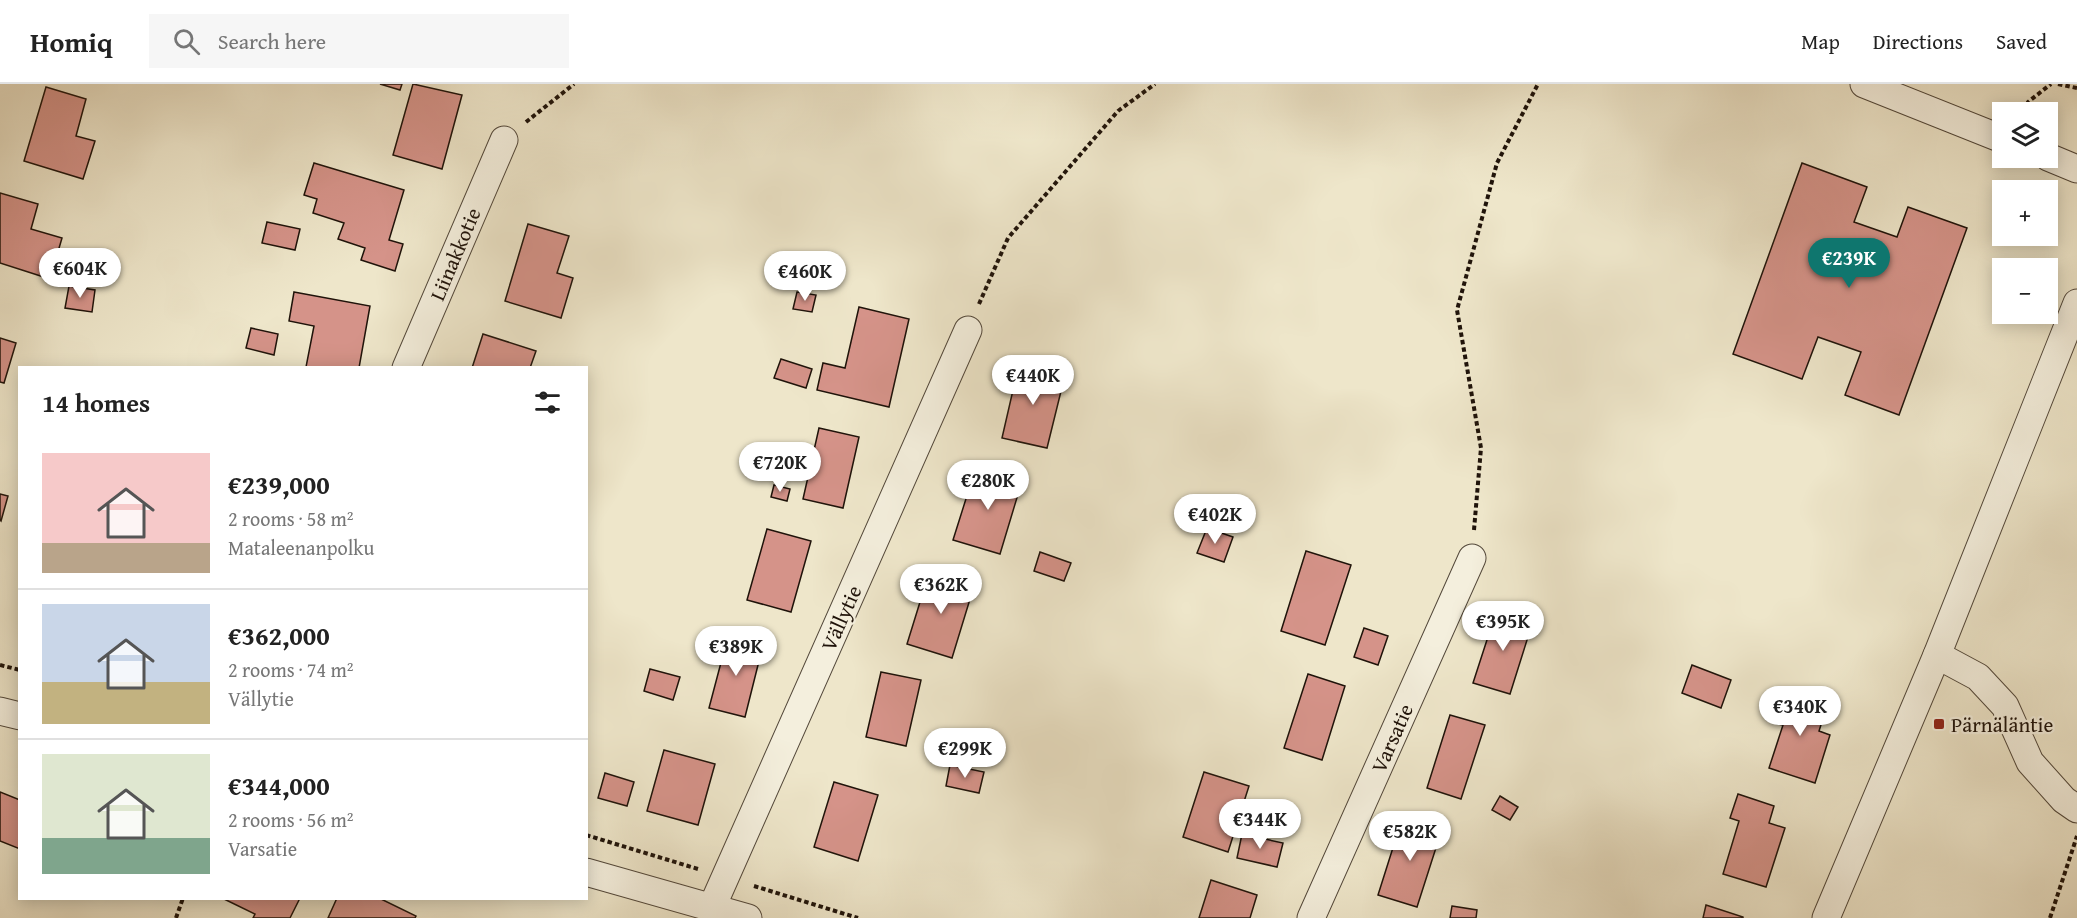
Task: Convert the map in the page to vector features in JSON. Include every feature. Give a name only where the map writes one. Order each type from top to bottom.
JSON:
[{"type":"street","points":[[1864,84],[1992,135]]},
{"type":"street","name":"Liinakkotie","points":[[407,366],[504,140]]},
{"type":"street","points":[[2058,161],[2077,169]]},
{"type":"street","points":[[1826,918],[1937,655],[2077,303]]},
{"type":"street","name":"Vällytie","points":[[712,907],[968,330]]},
{"type":"street","name":"Varsatie","points":[[1311,918],[1472,558]]},
{"type":"street","points":[[1937,655],[1978,676],[2005,706],[2030,762],[2064,800],[2077,809]]},
{"type":"street","points":[[0,711],[18,716]]},
{"type":"street","points":[[588,873],[748,918]]},
{"type":"path","points":[[504,140],[574,84]]},
{"type":"path","points":[[968,330],[1008,238],[1118,111],[1155,84]]},
{"type":"path","points":[[1472,558],[1481,448],[1456,310],[1497,164],[1538,84]]},
{"type":"path","points":[[2028,102],[2051,84]]},
{"type":"path","points":[[2058,84],[2077,88]]},
{"type":"path","points":[[0,664],[18,669]]},
{"type":"path","points":[[2050,918],[2077,835]]},
{"type":"path","points":[[176,918],[182,900]]},
{"type":"building","points":[[380,84],[402,84],[400,90]]},
{"type":"building","points":[[413,84],[462,95],[442,169],[393,155]]},
{"type":"building","points":[[46,87],[86,99],[76,136],[95,141],[83,179],[24,161]]},
{"type":"building","points":[[314,163],[404,190],[389,240],[403,244],[395,271],[361,260],[365,248],[338,239],[344,223],[313,213],[317,199],[304,195]]},
{"type":"building","points":[[1802,163],[1867,187],[1854,222],[1897,237],[1908,207],[1967,228],[1899,415],[1845,395],[1861,352],[1818,337],[1802,379],[1733,354]]},
{"type":"building","points":[[0,193],[38,204],[31,229],[62,238],[50,279],[0,263]]},
{"type":"building","points":[[267,222],[300,229],[295,250],[262,243]]},
{"type":"building","points":[[528,224],[569,236],[557,273],[573,278],[561,318],[505,301]]},
{"type":"building","points":[[69,286],[95,290],[92,312],[65,308]]},
{"type":"building","points":[[294,292],[370,306],[359,366],[306,366],[314,326],[289,321]]},
{"type":"building","points":[[797,292],[816,295],[812,312],[793,309]]},
{"type":"building","points":[[859,307],[909,319],[889,407],[817,390],[823,363],[845,368]]},
{"type":"building","points":[[251,328],[278,334],[274,355],[246,348]]},
{"type":"building","points":[[483,334],[536,351],[531,366],[473,366]]},
{"type":"building","points":[[0,338],[16,343],[4,383],[0,382]]},
{"type":"building","points":[[781,359],[812,369],[806,388],[774,378]]},
{"type":"building","points":[[1019,364],[1065,375],[1047,448],[1002,438]]},
{"type":"building","points":[[819,428],[859,437],[843,508],[803,499]]},
{"type":"building","points":[[976,467],[1022,481],[1000,554],[953,540]]},
{"type":"building","points":[[774,485],[790,489],[787,501],[771,497]]},
{"type":"building","points":[[0,494],[8,496],[1,521],[0,520]]},
{"type":"building","points":[[1207,528],[1233,537],[1224,562],[1197,553]]},
{"type":"building","points":[[767,529],[811,541],[791,612],[747,600]]},
{"type":"building","points":[[1306,551],[1351,565],[1325,645],[1281,631]]},
{"type":"building","points":[[1040,552],[1071,563],[1064,581],[1034,571]]},
{"type":"building","points":[[929,573],[974,586],[952,658],[907,644]]},
{"type":"building","points":[[1497,609],[1533,621],[1510,694],[1473,683]]},
{"type":"building","points":[[1364,628],[1388,636],[1378,665],[1354,657]]},
{"type":"building","points":[[728,636],[763,645],[745,717],[709,708]]},
{"type":"building","points":[[1692,665],[1731,680],[1721,708],[1682,693]]},
{"type":"building","points":[[650,669],[680,677],[673,700],[644,691]]},
{"type":"building","points":[[881,672],[921,680],[906,746],[866,737]]},
{"type":"building","points":[[1308,674],[1345,686],[1322,760],[1284,748]]},
{"type":"building","points":[[1785,690],[1828,703],[1819,731],[1830,735],[1815,783],[1769,768],[1783,725],[1774,723]]},
{"type":"building","points":[[1450,715],[1485,725],[1461,799],[1427,788]]},
{"type":"building","points":[[664,750],[715,764],[698,825],[647,811]]},
{"type":"building","points":[[950,765],[984,772],[979,793],[946,786]]},
{"type":"building","points":[[1204,772],[1249,786],[1228,852],[1183,837]]},
{"type":"building","points":[[605,773],[634,782],[627,806],[598,798]]},
{"type":"building","points":[[834,782],[878,795],[858,861],[814,847]]},
{"type":"building","points":[[0,792],[18,799],[18,848],[0,841]]},
{"type":"building","points":[[1738,794],[1774,806],[1769,823],[1785,828],[1766,887],[1723,874],[1739,821],[1730,818]]},
{"type":"building","points":[[1500,796],[1518,807],[1510,820],[1492,810]]},
{"type":"building","points":[[1403,816],[1442,829],[1417,907],[1378,895]]},
{"type":"building","points":[[1242,834],[1283,843],[1277,867],[1237,858]]},
{"type":"building","points":[[1211,880],[1257,895],[1250,918],[1199,918]]},
{"type":"building","points":[[226,900],[299,900],[290,918],[253,918],[255,914]]},
{"type":"building","points":[[336,900],[383,900],[416,916],[415,918],[328,918]]},
{"type":"building","points":[[1706,905],[1743,917],[1743,918],[1703,918]]},
{"type":"building","points":[[1452,906],[1477,910],[1476,918],[1450,918]]},
{"type":"place","name":"Pärnäläntie","points":[[1939,724]]}]
